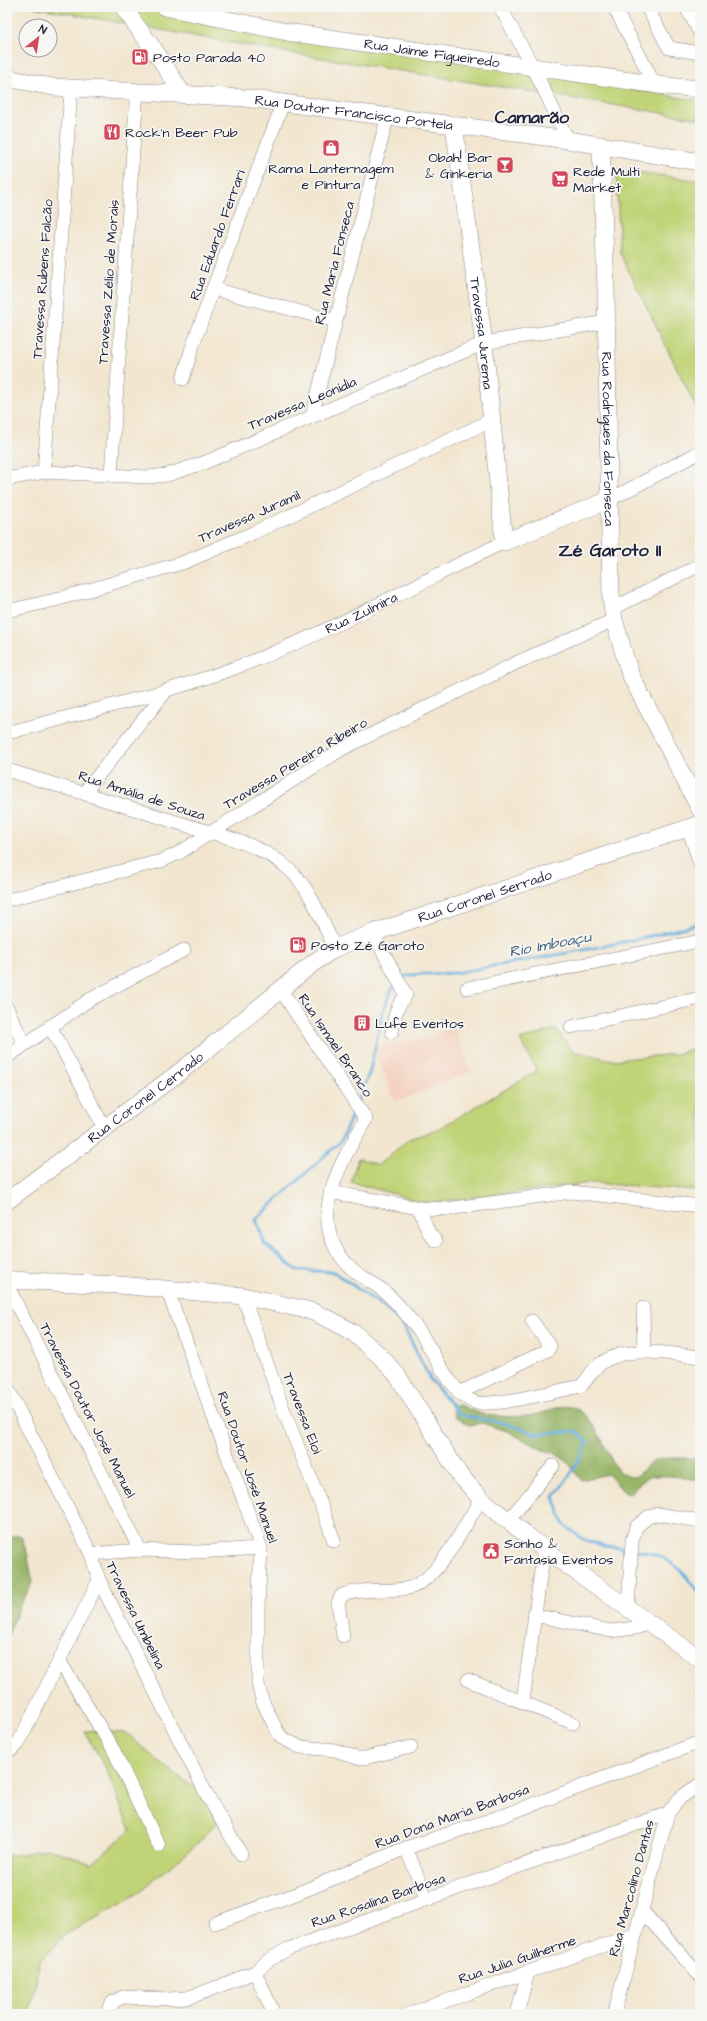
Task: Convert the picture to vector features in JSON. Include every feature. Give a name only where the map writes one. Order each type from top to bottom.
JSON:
[{"type":"main road","points":[[123,7],[157,54],[182,93]]},
{"type":"main road","name":"Rua Jaime Figueiredo","points":[[164,7],[287,32],[655,85],[700,89]]},
{"type":"main road","name":"Rua Doutor Francisco Portela","points":[[7,78],[38,85],[71,89],[219,95],[568,140],[700,162]]},
{"type":"main road","name":"Travessa Jurema","points":[[454,126],[484,343],[504,542]]},
{"type":"main road","name":"Rua Rodrigues da Fonseca","points":[[601,145],[606,290],[608,500],[613,615],[630,674],[700,808]]},
{"type":"main road","name":"Rua Zulmira","points":[[504,542],[608,500]]},
{"type":"main road","name":"Rua Coronel Serrado","points":[[280,989],[335,948],[373,933],[694,826]]},
{"type":"main road","name":"Rua Coronel Cerrado","points":[[7,1200],[105,1129],[233,1030],[280,989]]},
{"type":"main road","points":[[7,1280],[167,1289],[243,1296],[311,1311],[333,1321],[355,1334],[380,1356],[397,1375],[459,1474],[481,1499],[544,1549],[700,1659]]},
{"type":"street","points":[[500,7],[533,67],[568,140]]},
{"type":"street","points":[[614,7],[655,85]]},
{"type":"street","points":[[647,7],[669,48],[700,53]]},
{"type":"street","points":[[686,7],[700,33]]},
{"type":"street","name":"Travessa Rubens Falcão","points":[[44,472],[71,89]]},
{"type":"street","name":"Travessa Zélio de Morais","points":[[111,475],[137,91]]},
{"type":"street","name":"Rua Eduardo Ferrari","points":[[184,379],[191,351],[283,103]]},
{"type":"street","name":"Rua Maria Fonseca","points":[[312,416],[388,118]]},
{"type":"street","points":[[214,289],[336,321]]},
{"type":"street","name":"Travessa Leonídia","points":[[7,479],[44,472],[148,478],[167,475],[206,462],[484,343],[606,322]]},
{"type":"street","name":"Travessa Juramil","points":[[7,611],[55,600],[177,564],[218,549],[492,420]]},
{"type":"street","name":"Rua Zulmira","points":[[608,500],[700,452]]},
{"type":"street","name":"Rua Zulmira","points":[[7,733],[167,690],[252,661],[281,649],[504,542]]},
{"type":"street","name":"Travessa Pereira Ribeiro","points":[[7,900],[161,861],[179,853],[342,749],[613,615],[700,565]]},
{"type":"street","points":[[84,793],[167,690]]},
{"type":"street","name":"Rua Amália de Souza","points":[[7,770],[210,833],[251,847],[274,858],[290,870],[306,888],[335,948]]},
{"type":"street","points":[[694,826],[700,864]]},
{"type":"street","points":[[373,933],[406,995],[398,1005],[394,1015],[392,1032]]},
{"type":"street","points":[[467,988],[700,940]]},
{"type":"street","points":[[7,1057],[89,1000],[184,950]]},
{"type":"street","name":"Rua Ismael Branco","points":[[280,989],[364,1115],[338,1170],[330,1192]]},
{"type":"street","points":[[570,1027],[700,998]]},
{"type":"street","points":[[7,1008],[24,1044]]},
{"type":"street","points":[[50,1026],[105,1129]]},
{"type":"street","points":[[700,1206],[571,1192],[460,1208],[419,1208],[330,1192],[327,1215],[328,1227],[339,1254],[352,1269],[386,1293],[403,1310],[423,1336],[459,1393],[475,1402],[484,1403],[522,1398],[581,1386],[592,1371],[601,1363],[623,1355],[644,1351],[700,1357]]},
{"type":"street","points":[[419,1208],[429,1234],[436,1241]]},
{"type":"street","name":"Travessa Doutor José Manuel","points":[[7,1285],[140,1550]]},
{"type":"street","name":"Rua Doutor José Manuel","points":[[167,1289],[261,1548],[258,1608],[258,1684],[262,1700],[276,1730],[282,1738],[300,1747],[324,1748],[357,1758],[365,1758],[411,1747]]},
{"type":"street","name":"Travessa Eloi","points":[[243,1296],[285,1414],[322,1507],[334,1542]]},
{"type":"street","points":[[643,1308],[644,1351]]},
{"type":"street","points":[[459,1393],[548,1350],[550,1346],[532,1321]]},
{"type":"street","name":"Travessa Umbelina","points":[[7,1386],[91,1554],[99,1580],[208,1797],[226,1824],[241,1854]]},
{"type":"street","points":[[508,1521],[553,1466]]},
{"type":"street","points":[[344,1636],[338,1603],[342,1595],[352,1591],[409,1588],[422,1582],[444,1559],[481,1499]]},
{"type":"street","points":[[628,1608],[632,1541],[636,1527],[648,1517],[658,1514],[700,1521]]},
{"type":"street","points":[[91,1554],[140,1550],[198,1552],[261,1548]]},
{"type":"street","points":[[523,1701],[544,1549]]},
{"type":"street","points":[[7,1753],[18,1744],[99,1580]]},
{"type":"street","points":[[534,1615],[611,1631],[635,1628],[650,1623]]},
{"type":"street","points":[[60,1660],[113,1748],[159,1846]]},
{"type":"street","points":[[468,1680],[523,1701],[573,1723]]},
{"type":"street","name":"Rua Dona Maria Barbosa","points":[[215,1923],[296,1894],[406,1848],[505,1814],[700,1742]]},
{"type":"street","name":"Rua Marcolino Dantas","points":[[614,2014],[643,1912],[668,1813],[680,1798],[700,1784]]},
{"type":"street","name":"Rua Rosalina Barbosa","points":[[107,2014],[113,2002],[123,1997],[169,1999],[186,1998],[255,1972],[269,1960],[288,1949],[668,1813]]},
{"type":"street","points":[[406,1848],[427,1900]]},
{"type":"street","points":[[643,1912],[700,1976]]},
{"type":"street","name":"Rua Julia Guilherme","points":[[409,2014],[636,1934]]},
{"type":"street","points":[[255,1972],[274,2014]]},
{"type":"street","points":[[517,2014],[528,1972]]},
{"type":"shaded area","points":[[454,1027],[471,1072],[395,1102],[374,1050],[387,1044],[422,1039]]},
{"type":"green space","points":[[33,7],[160,7],[700,101],[700,119],[278,51]]},
{"type":"green space","points":[[616,169],[700,181],[700,415],[620,253]]},
{"type":"green space","points":[[556,1029],[573,1051],[613,1060],[676,1054],[700,1046],[700,1191],[591,1183],[426,1203],[351,1182],[358,1158],[378,1165],[409,1139],[438,1129],[537,1071],[520,1040]]},
{"type":"green space","points":[[459,1405],[481,1414],[492,1416],[534,1415],[561,1407],[571,1407],[582,1412],[590,1421],[615,1466],[622,1473],[630,1477],[636,1476],[649,1464],[660,1459],[700,1458],[700,1480],[671,1476],[649,1477],[629,1494],[624,1492],[608,1474],[581,1480],[568,1462],[553,1452],[543,1450],[507,1431],[482,1423],[469,1425],[454,1416],[453,1411],[455,1406]]},
{"type":"green space","points":[[7,1536],[21,1536],[28,1556],[32,1581],[30,1588],[20,1605],[7,1638]]},
{"type":"green space","points":[[84,1731],[127,1733],[165,1767],[208,1795],[217,1822],[197,1844],[137,1894],[65,1935],[40,1961],[29,2014],[7,2014],[7,1855],[22,1854],[48,1848],[92,1864],[130,1830],[105,1766]]},
{"type":"waterway","name":"Rio Imboaçu","points":[[403,977],[417,974],[454,973],[581,950],[641,938],[700,923]]},
{"type":"waterway","points":[[358,1101],[370,1071],[383,1010],[393,987]]},
{"type":"waterway","points":[[355,1108],[341,1141],[256,1219],[264,1243],[296,1270],[334,1272],[381,1305],[402,1323],[430,1379],[460,1415],[504,1423],[536,1434],[576,1431],[588,1443],[574,1469],[554,1497],[564,1525],[584,1540],[606,1546],[627,1549]]},
{"type":"waterway","points":[[635,1550],[657,1555],[673,1564],[686,1576],[700,1594]]},
{"type":"place","name":"Posto Parada 40","points":[[140,57]]},
{"type":"place","name":"Rock'n Beer Pub","points":[[112,132]]},
{"type":"place","name":"Rama Lanternagem e Pintura","points":[[331,148]]},
{"type":"place","name":"Obah! Bar & Ginkeria","points":[[505,165]]},
{"type":"place","name":"Rede Multi Market","points":[[560,179]]},
{"type":"place","name":"Posto Zé Garoto","points":[[298,945]]},
{"type":"place","name":"Lufe Eventos","points":[[362,1023]]},
{"type":"place","name":"Sonho & Fantasia Eventos","points":[[491,1551]]},
{"type":"district","name":"Camarão","points":[[532,117]]},
{"type":"district","name":"Zé Garoto II","points":[[610,550]]}]
